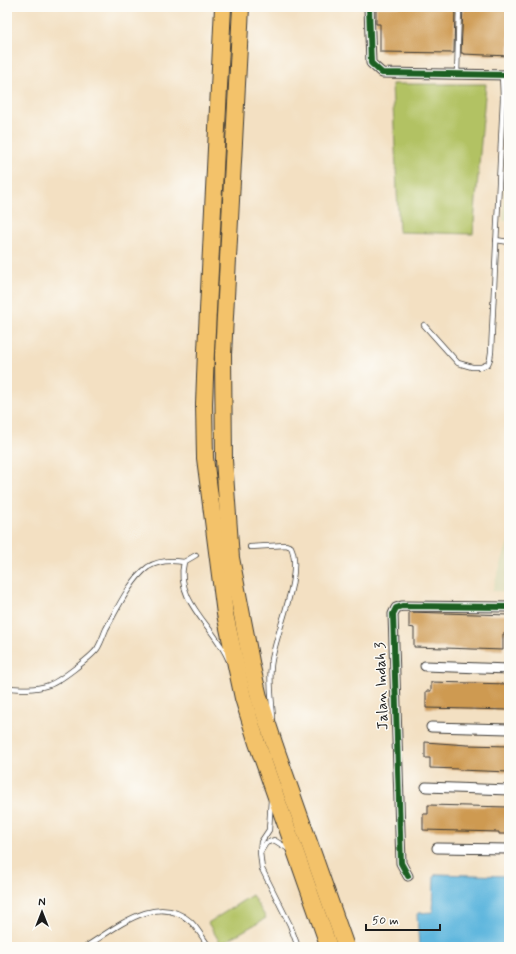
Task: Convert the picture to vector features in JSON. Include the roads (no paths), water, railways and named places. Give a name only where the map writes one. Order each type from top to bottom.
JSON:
[{"type":"highway","points":[[223,7],[206,352],[204,404],[205,458],[225,614],[244,698],[257,743],[329,947]]},
{"type":"highway","points":[[241,7],[223,355],[224,460],[230,558],[259,697],[346,947]]},
{"type":"street","points":[[369,7],[371,63],[382,73],[506,75]]},
{"type":"street","name":"Jalan Indah 3","points":[[408,876],[401,863],[393,614],[396,608],[402,606],[509,608]]},
{"type":"street","points":[[425,666],[509,669]]},
{"type":"street","points":[[431,727],[509,729]]},
{"type":"street","points":[[426,787],[509,790]]},
{"type":"street","points":[[437,848],[509,849]]},
{"type":"lane","points":[[457,75],[459,7]]},
{"type":"lane","points":[[424,325],[458,364],[481,367],[488,364],[491,352],[503,98],[506,75]]},
{"type":"lane","points":[[503,98],[509,99]]},
{"type":"lane","points":[[496,240],[509,242]]},
{"type":"lane","points":[[250,546],[286,545],[291,548],[295,561],[294,574],[281,624],[274,644],[270,668],[275,746]]},
{"type":"lane","points":[[7,688],[31,689],[50,685],[65,677],[97,649],[119,604],[141,573],[150,566],[171,560],[184,562],[196,555]]},
{"type":"lane","points":[[184,562],[182,571],[186,594],[226,656],[244,698]]},
{"type":"lane","points":[[273,787],[269,830],[261,842],[260,852],[262,868],[290,924],[298,947]]},
{"type":"lane","points":[[260,852],[266,843],[274,840],[297,855]]},
{"type":"lane","points":[[85,947],[135,916],[151,910],[168,909],[190,921],[200,932],[209,947]]},
{"type":"water","points":[[436,874],[509,876],[509,947],[419,947],[417,914],[433,912],[434,876]]}]
